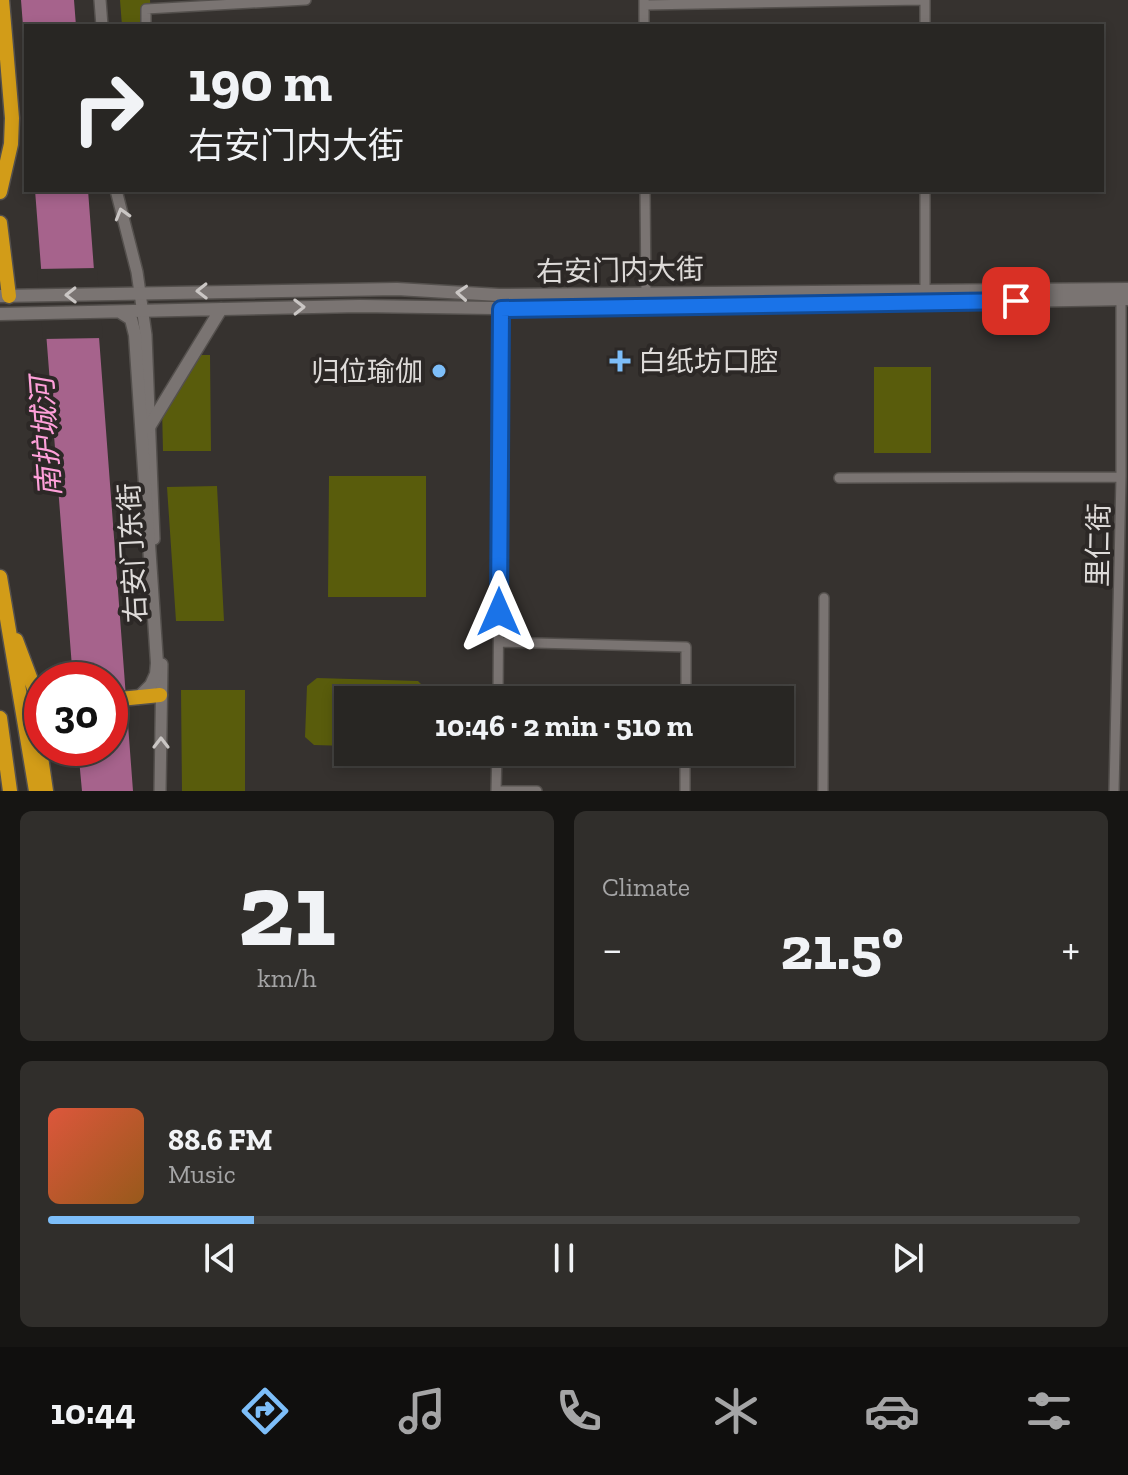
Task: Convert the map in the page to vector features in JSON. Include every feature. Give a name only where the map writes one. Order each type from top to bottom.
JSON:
[{"type":"highway","points":[[0,192],[5,145],[12,118],[2,0]]},
{"type":"highway","points":[[0,223],[5,296]]},
{"type":"highway","points":[[0,577],[36,791]]},
{"type":"highway","points":[[9,629],[25,662]]},
{"type":"highway","points":[[128,700],[160,700]]},
{"type":"highway","points":[[128,702],[136,700]]},
{"type":"highway","points":[[0,718],[10,791]]},
{"type":"highway","points":[[42,766],[46,791]]},
{"type":"main road","name":"右安门内大街","points":[[5,296],[397,289],[499,295],[925,291],[1126,296]]},
{"type":"main road","name":"右安门内大街","points":[[0,314],[360,306],[501,309],[1126,296]]},
{"type":"main road","points":[[149,427],[221,309]]},
{"type":"main road","points":[[116,312],[133,322],[135,335],[155,622],[156,674],[151,685],[136,700]]},
{"type":"street","points":[[100,0],[102,24]]},
{"type":"street","points":[[146,24],[146,9],[306,0]]},
{"type":"street","points":[[644,24],[644,2],[923,0],[925,24]]},
{"type":"street","name":"右安门东街","points":[[117,192],[133,252],[142,312],[162,661],[160,791]]},
{"type":"street","points":[[645,192],[646,295]]},
{"type":"street","points":[[925,192],[925,291]]},
{"type":"street","name":"里仁街","points":[[1114,791],[1126,296]]},
{"type":"street","points":[[498,686],[501,309]]},
{"type":"street","points":[[839,478],[1121,477]]},
{"type":"street","points":[[823,791],[824,598]]},
{"type":"street","points":[[499,642],[686,647],[686,686]]},
{"type":"street","points":[[497,766],[496,791],[537,791]]},
{"type":"street","points":[[685,766],[685,791]]},
{"type":"shaded area","points":[[21,0],[74,0],[76,24],[24,24],[24,39]]},
{"type":"shaded area","points":[[120,0],[150,0],[152,24],[122,24]]},
{"type":"shaded area","name":"南护城河","points":[[35,192],[88,192],[123,662],[72,662]]},
{"type":"shaded area","points":[[195,355],[210,355],[211,451],[163,451],[162,408]]},
{"type":"shaded area","points":[[874,367],[931,367],[931,453],[874,453]]},
{"type":"shaded area","points":[[329,476],[426,476],[426,597],[328,597]]},
{"type":"shaded area","points":[[217,486],[224,621],[176,621],[167,487]]},
{"type":"shaded area","points":[[317,678],[418,681],[423,686],[334,686],[334,746],[314,745],[305,737],[307,686]]},
{"type":"shaded area","points":[[181,690],[245,690],[245,791],[182,791]]},
{"type":"shaded area","name":"南护城河","points":[[128,724],[133,791],[82,791],[80,766],[128,766]]},
{"type":"pier","points":[[97,268],[103,338],[43,339],[37,269]]},
{"type":"place","name":"白纸坊口腔","points":[[620,361]]},
{"type":"place","name":"归位瑜伽","points":[[439,371]]},
{"type":"route","points":[[499,612],[501,309],[1016,301]]}]
